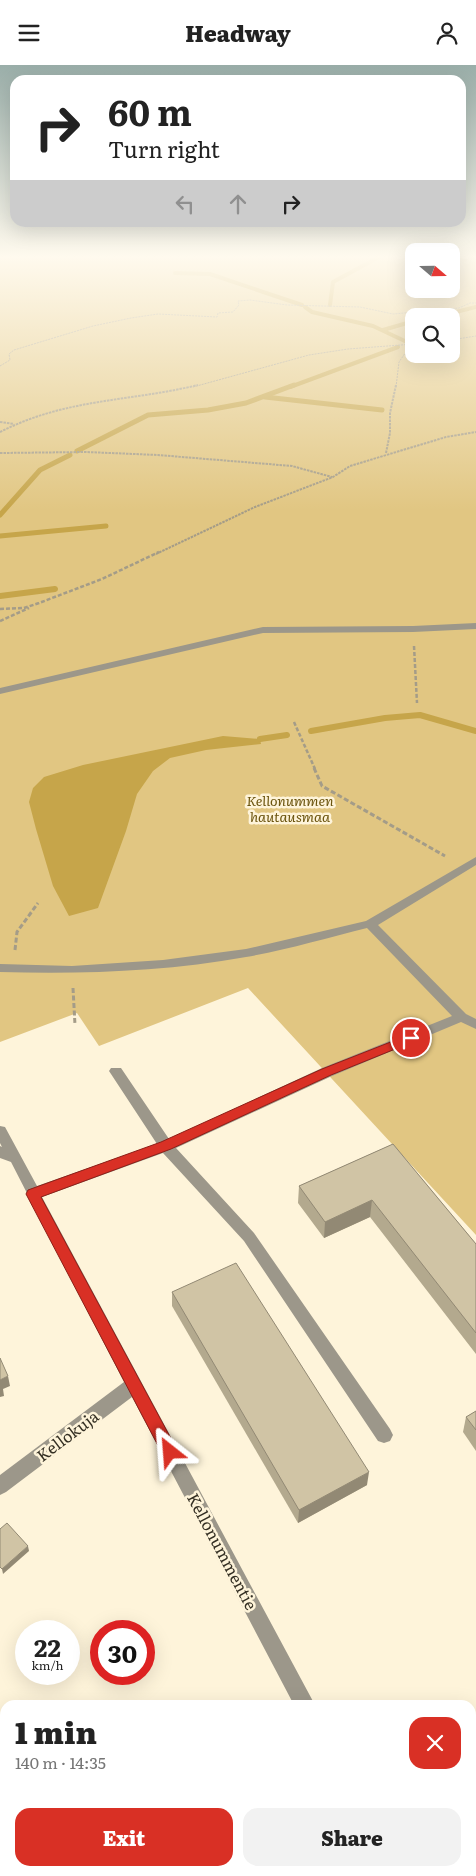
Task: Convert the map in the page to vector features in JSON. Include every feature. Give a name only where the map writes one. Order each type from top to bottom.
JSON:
[{"type":"street","points":[[0,691],[263,631],[476,626]]},
{"type":"street","points":[[0,968],[72,970],[164,964],[246,953],[370,924],[476,860]]},
{"type":"street","points":[[370,924],[461,1017],[476,1024]]},
{"type":"street","points":[[33,1194],[166,1146],[327,1072],[461,1017]]},
{"type":"street","points":[[116,1071],[166,1146],[249,1237],[384,1435]]},
{"type":"street","name":"Kellonummentie","points":[[0,1131],[8,1155],[33,1194],[302,1700]]},
{"type":"street","name":"Kellokuja","points":[[0,1486],[134,1385]]},
{"type":"path","points":[[0,366],[10,360],[9,354],[14,349],[45,342]]},
{"type":"path","points":[[0,432],[30,416],[79,403],[131,397],[187,387],[326,352],[405,345]]},
{"type":"path","points":[[386,453],[390,433],[390,413],[396,398],[398,363],[405,353]]},
{"type":"path","points":[[0,422],[14,424]]},
{"type":"path","points":[[0,609],[24,608],[102,579],[255,507],[333,477],[350,466],[386,453],[446,437],[476,432]]},
{"type":"path","points":[[0,453],[86,452],[158,455],[292,466],[333,477]]},
{"type":"path","points":[[0,621],[39,603]]},
{"type":"path","points":[[412,629],[417,703]]},
{"type":"path","points":[[294,722],[322,786],[465,868]]},
{"type":"path","points":[[14,968],[17,932],[38,903]]},
{"type":"path","points":[[72,970],[74,1025]]},
{"type":"green space","name":"Kellonummen hautausmaa","points":[[0,342],[405,342],[405,363],[460,363],[460,342],[476,342],[476,1235],[248,988],[99,1046],[77,1013],[0,1042]]},
{"type":"shaded area","points":[[223,736],[260,739],[261,744],[206,750],[170,758],[153,771],[137,794],[126,831],[98,908],[69,916],[53,886],[36,829],[29,802],[33,788],[44,777],[83,765]]},
{"type":"building","points":[[393,1144],[476,1244],[476,1333],[372,1200],[325,1222],[299,1186]]},
{"type":"building","points":[[236,1263],[369,1472],[299,1510],[172,1292]]},
{"type":"building","points":[[0,1358],[8,1376],[0,1380]]},
{"type":"building","points":[[476,1411],[476,1430],[466,1417]]},
{"type":"building","points":[[7,1523],[28,1546],[2,1569],[0,1567],[0,1529]]},
{"type":"waterway","points":[[290,387],[398,347]]},
{"type":"waterway","points":[[77,451],[148,415],[208,410],[246,403],[294,385]]},
{"type":"waterway","points":[[265,397],[382,410]]},
{"type":"waterway","points":[[0,515],[40,470],[70,455]]},
{"type":"waterway","points":[[0,536],[106,526]]},
{"type":"waterway","points":[[0,596],[55,589]]},
{"type":"waterway","points":[[311,731],[385,718],[420,715],[476,731]]},
{"type":"waterway","points":[[260,739],[287,735]]},
{"type":"route","points":[[170,1452],[33,1194],[166,1146],[327,1072],[411,1038]]}]
